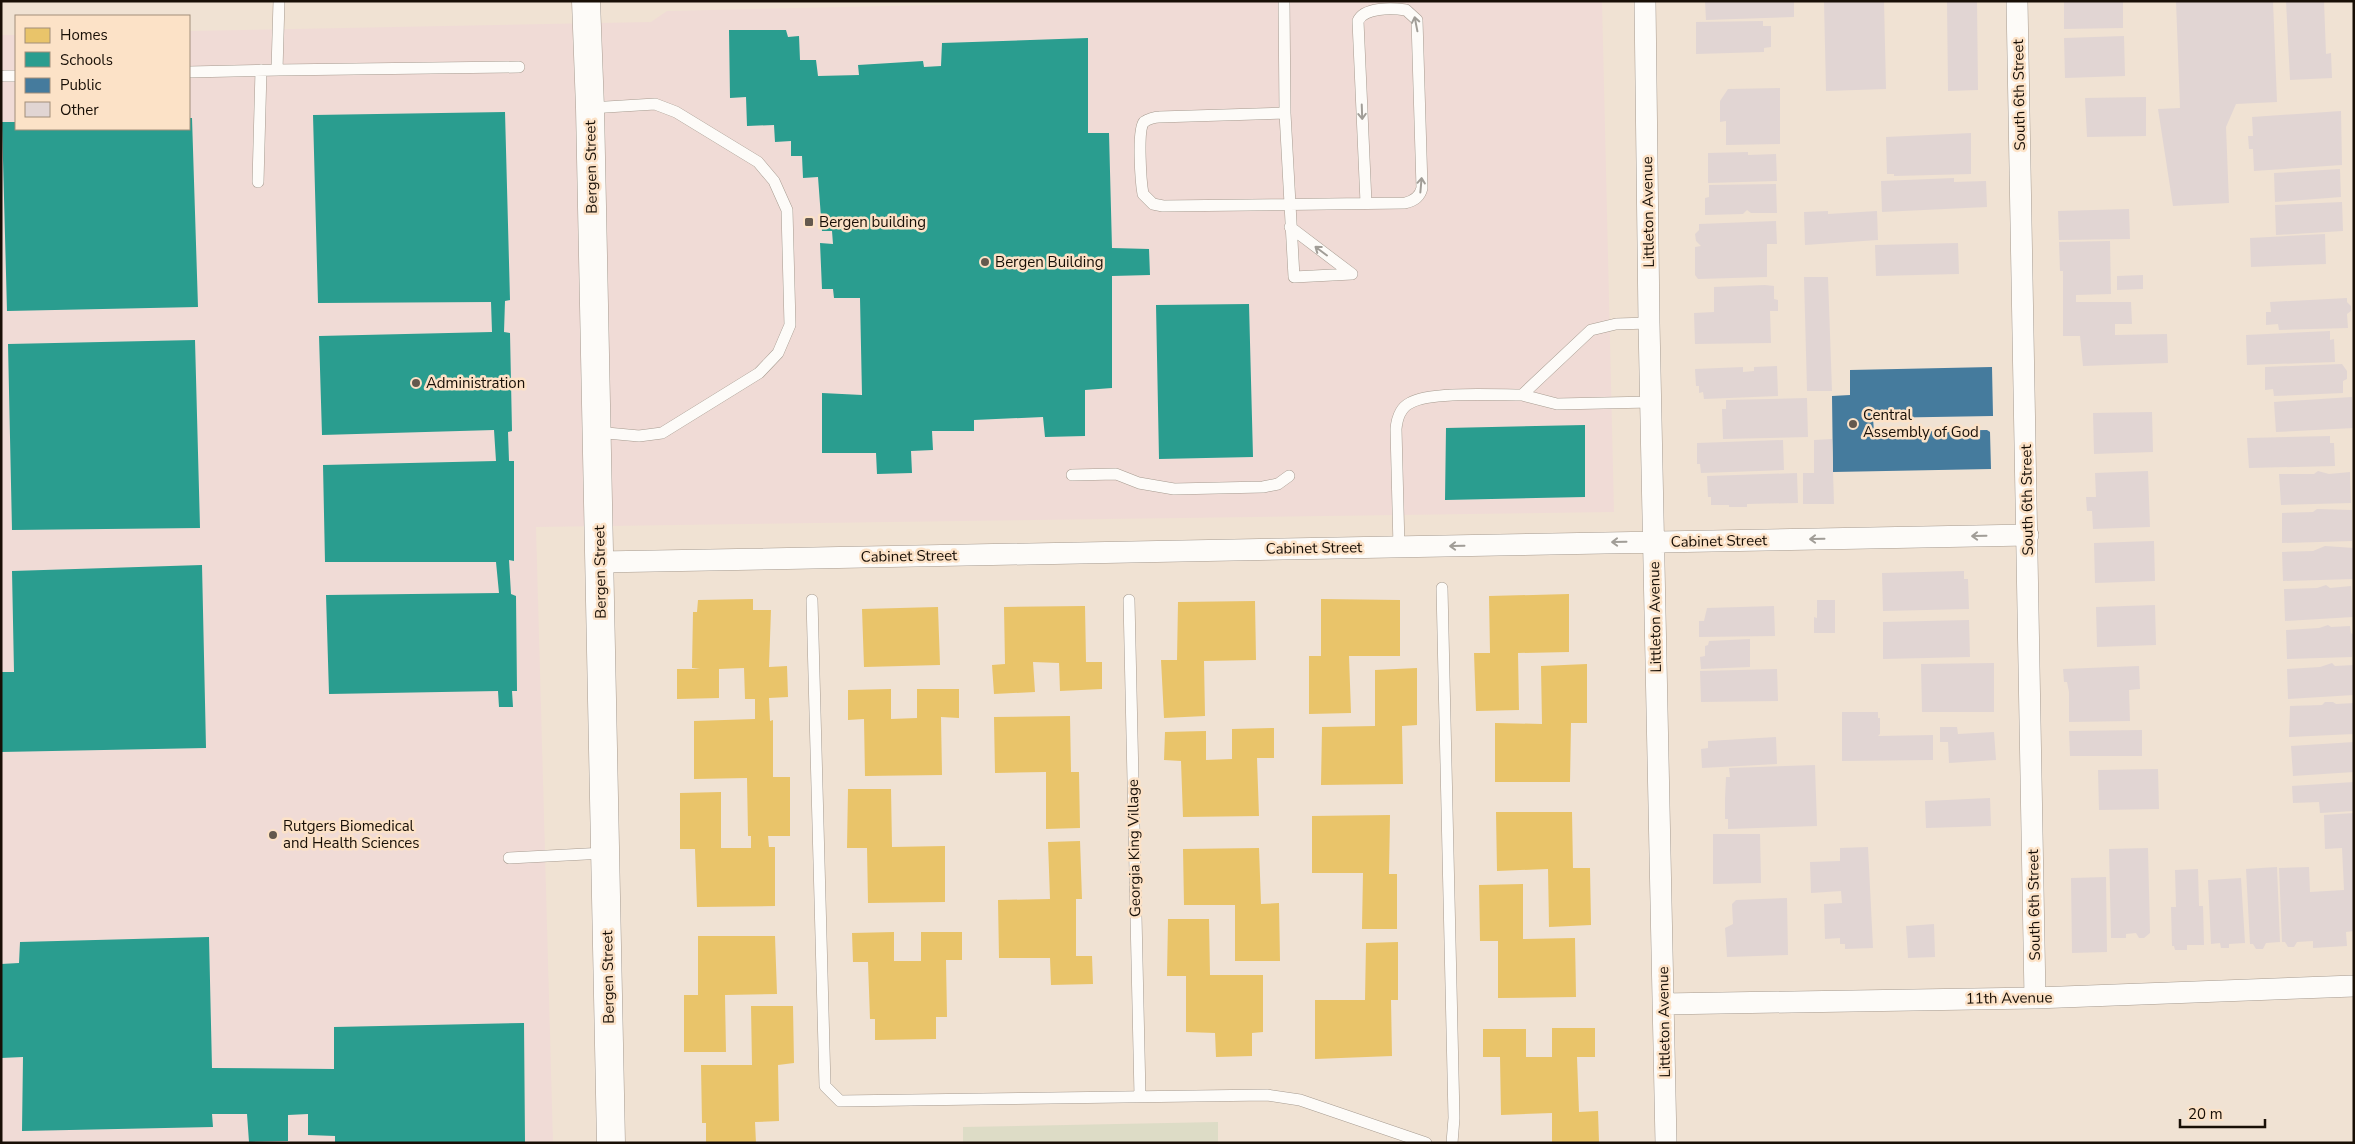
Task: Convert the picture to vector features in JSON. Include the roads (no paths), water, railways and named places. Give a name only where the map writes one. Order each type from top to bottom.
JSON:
[{"type":"main road","name":"Bergen Street","points":[[586,1],[590,108],[595,432],[600,562],[611,1143]]},
{"type":"street","name":"Littleton Avenue","points":[[1645,1],[1649,323],[1666,1143]]},
{"type":"street","name":"South 6th Street","points":[[2017,1],[2035,998]]},
{"type":"street","name":"Cabinet Street","points":[[600,562],[2028,535]]},
{"type":"street","name":"11th Avenue","points":[[1663,1004],[2035,998],[2354,986]]},
{"type":"lane","points":[[278,1],[279,70]]},
{"type":"lane","points":[[1284,1],[1285,114],[1290,227],[1294,276],[1352,274],[1290,227]]},
{"type":"lane","points":[[1285,114],[1155,117],[1147,120],[1141,133],[1142,190],[1149,201],[1163,206],[1289,203],[1366,203],[1409,202],[1419,196],[1422,188],[1417,20],[1406,10],[1370,11],[1362,14],[1358,21],[1366,203]]},
{"type":"lane","points":[[190,72],[519,67]]},
{"type":"lane","points":[[258,182],[261,70]]},
{"type":"lane","points":[[4,76],[15,76]]},
{"type":"lane","points":[[590,108],[655,104],[676,112],[758,162],[774,181],[787,210],[790,325],[778,353],[759,373],[662,433],[639,436],[595,432]]},
{"type":"lane","points":[[1522,395],[1591,330],[1616,324],[1649,323]]},
{"type":"lane","points":[[1399,547],[1396,429],[1399,414],[1411,402],[1431,398],[1522,395],[1557,404],[1651,402]]},
{"type":"lane","points":[[1072,475],[1116,474],[1139,483],[1174,488],[1263,487],[1278,484],[1289,476]]},
{"type":"lane","points":[[1442,588],[1454,1118],[1452,1143]]},
{"type":"lane","points":[[812,600],[824,1086],[840,1101],[1267,1095],[1285,1097],[1426,1143]]},
{"type":"lane","name":"Georgia King Village","points":[[1128,600],[1140,1096]]},
{"type":"lane","points":[[509,858],[605,853]]},
{"type":"place","name":"Bergen building","points":[[809,222]]},
{"type":"place","name":"Bergen Building","points":[[985,262]]},
{"type":"place","name":"Administration","points":[[416,383]]},
{"type":"place","name":"Central Assembly of God","points":[[1853,424]]},
{"type":"place","name":"Rutgers Biomedical and Health Sciences","points":[[273,835]]}]
